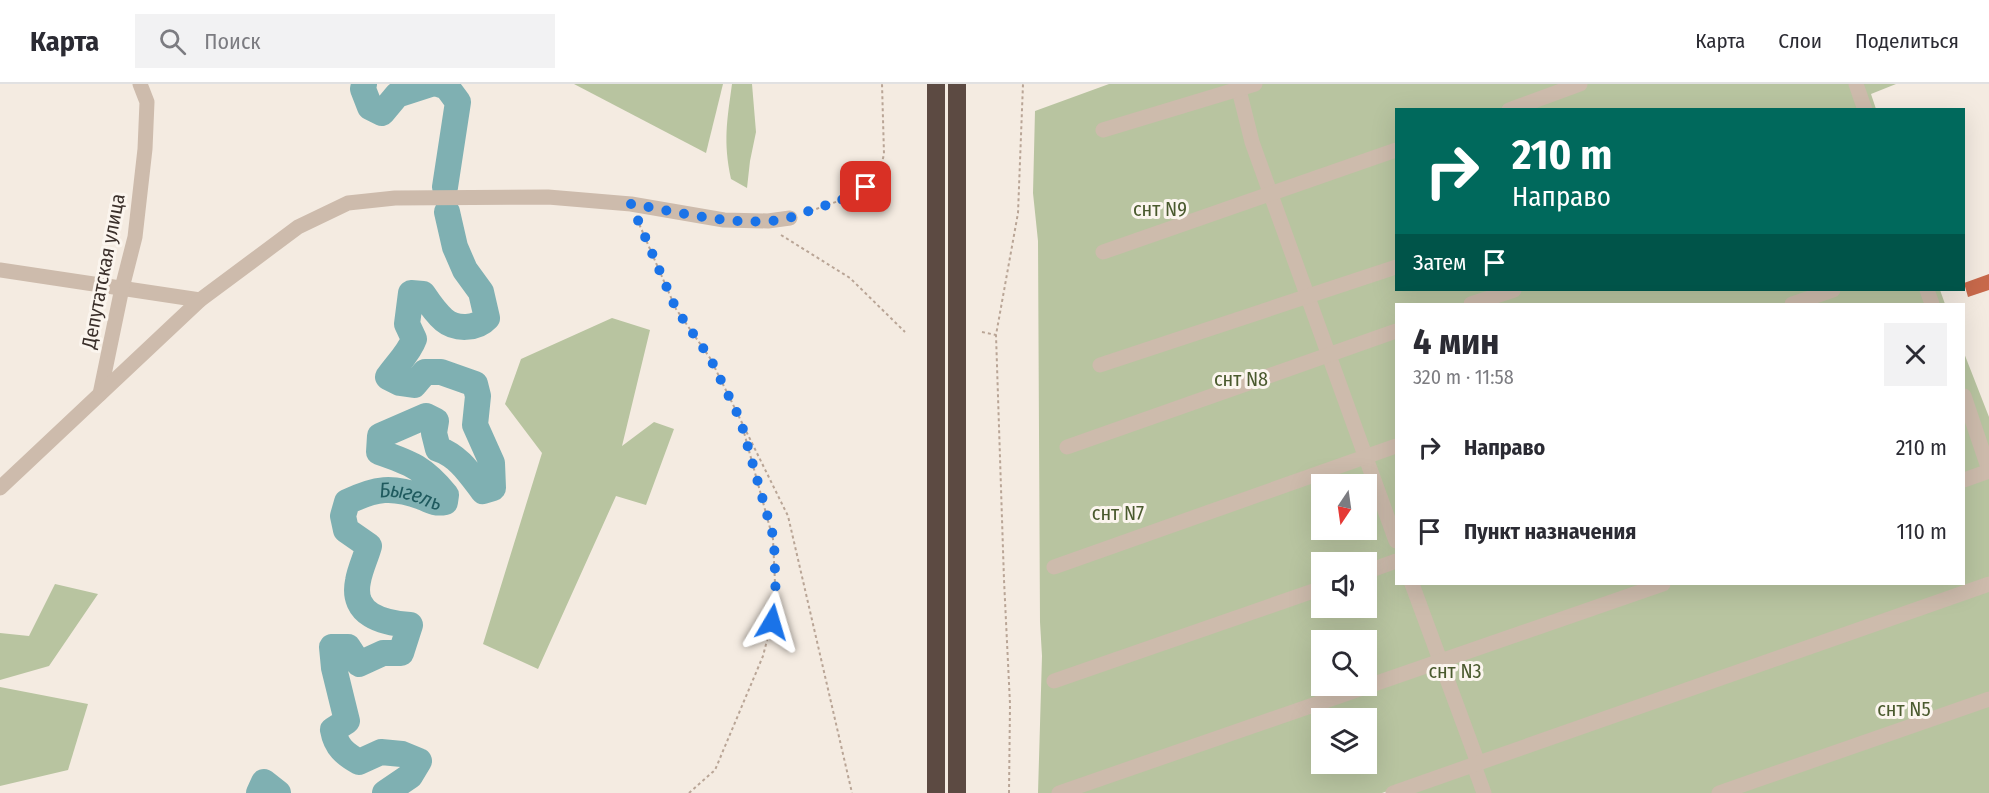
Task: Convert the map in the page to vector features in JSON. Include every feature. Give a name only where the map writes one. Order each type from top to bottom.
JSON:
[{"type":"highway","points":[[936,84],[936,793]]},
{"type":"highway","points":[[957,84],[957,793]]},
{"type":"street","name":"Депутатская улица","points":[[100,394],[135,237],[145,149],[147,102],[140,84]]},
{"type":"street","points":[[1103,130],[1255,84]]},
{"type":"street","points":[[1514,108],[1580,84]]},
{"type":"street","points":[[1856,84],[1859,108]]},
{"type":"street","points":[[1239,90],[1252,142],[1395,538]]},
{"type":"street","points":[[1103,252],[1395,150]]},
{"type":"street","points":[[0,488],[200,300],[298,227],[348,203],[395,198],[548,197],[631,204],[724,220],[768,221],[790,218]]},
{"type":"street","points":[[1100,365],[1395,267]]},
{"type":"street","points":[[0,270],[200,300]]},
{"type":"street","points":[[1474,303],[1511,291]]},
{"type":"street","points":[[1795,303],[1830,291]]},
{"type":"street","points":[[1067,447],[1395,331]]},
{"type":"street","points":[[1965,399],[1989,470],[1965,480]]},
{"type":"street","points":[[1054,567],[1395,446]]},
{"type":"street","points":[[1377,568],[1395,561]]},
{"type":"street","points":[[1412,793],[1477,767],[1989,584]]},
{"type":"street","points":[[1412,585],[1477,767],[1484,793]]},
{"type":"street","points":[[1059,793],[1660,585]]},
{"type":"street","points":[[1054,681],[1311,592]]},
{"type":"street","points":[[1393,793],[1477,767],[1989,592]]},
{"type":"street","points":[[1719,793],[1989,699]]},
{"type":"path","points":[[790,218],[855,195],[878,180],[884,154],[882,84]]},
{"type":"path","points":[[1009,793],[1010,704],[996,335],[1018,213],[1023,84]]},
{"type":"path","points":[[631,204],[676,309],[710,358],[788,516],[852,793]]},
{"type":"path","points":[[768,221],[776,232],[850,278],[905,332]]},
{"type":"path","points":[[982,332],[996,335]]},
{"type":"path","points":[[689,793],[715,771],[763,656],[776,605],[774,539],[740,419]]},
{"type":"green space","points":[[574,84],[723,84],[706,153]]},
{"type":"green space","points":[[732,84],[752,84],[756,132],[747,188],[731,179],[727,153]]},
{"type":"green space","points":[[1109,84],[1896,84],[1871,94],[1876,108],[1395,108],[1395,291],[1940,291],[1945,303],[1395,303],[1395,585],[1965,585],[1965,356],[1989,417],[1989,581],[1382,793],[1038,793],[1042,656],[1038,241],[1033,193],[1035,111]]},
{"type":"green space","points":[[612,318],[650,330],[622,446],[654,422],[674,429],[646,505],[616,496],[538,669],[483,644],[542,453],[505,404],[521,359]]},
{"type":"green space","points":[[55,584],[98,594],[49,666],[0,680],[0,633],[29,636]]},
{"type":"green space","name":"снт N5","points":[[1989,589],[1989,793],[1403,793]]},
{"type":"green space","points":[[0,687],[88,704],[68,770],[0,786]]},
{"type":"building","points":[[1989,274],[1989,290],[1968,297],[1965,283]]},
{"type":"waterway","name":"Быгель","points":[[364,84],[363,89],[370,107],[382,113],[397,95],[431,84]]},
{"type":"waterway","name":"Быгель","points":[[438,84],[447,87],[458,102],[445,187]]},
{"type":"waterway","name":"Быгель","points":[[385,793],[410,776],[419,761],[402,754],[381,752],[359,762],[345,753],[334,736],[333,730],[347,721],[334,668],[332,647],[348,647],[359,664],[383,653],[401,653],[410,625],[390,622],[371,615],[359,602],[358,581],[369,546],[346,530],[343,516],[347,502],[384,490],[402,491],[434,502],[445,502],[446,495],[424,472],[379,452],[380,436],[426,416],[436,421],[434,433],[438,449],[458,461],[483,491],[493,488],[492,463],[475,425],[478,396],[475,384],[441,372],[425,372],[414,385],[400,383],[388,377],[406,354],[414,339],[407,324],[411,293],[423,294],[441,317],[460,327],[472,326],[487,318],[481,292],[465,270],[455,247],[447,212]]},
{"type":"waterway","name":"Быгель","points":[[259,793],[264,782],[278,793]]},
{"type":"route","points":[[772,622],[776,605],[774,539],[740,419],[710,358],[676,309],[631,204],[724,220],[768,221],[790,218],[855,195],[866,187]]},
{"type":"park label","name":"снт N9","points":[[1160,209]]},
{"type":"park label","name":"снт N8","points":[[1241,379]]},
{"type":"park label","name":"снт N7","points":[[1118,513]]},
{"type":"park label","name":"снт N3","points":[[1455,671]]}]
